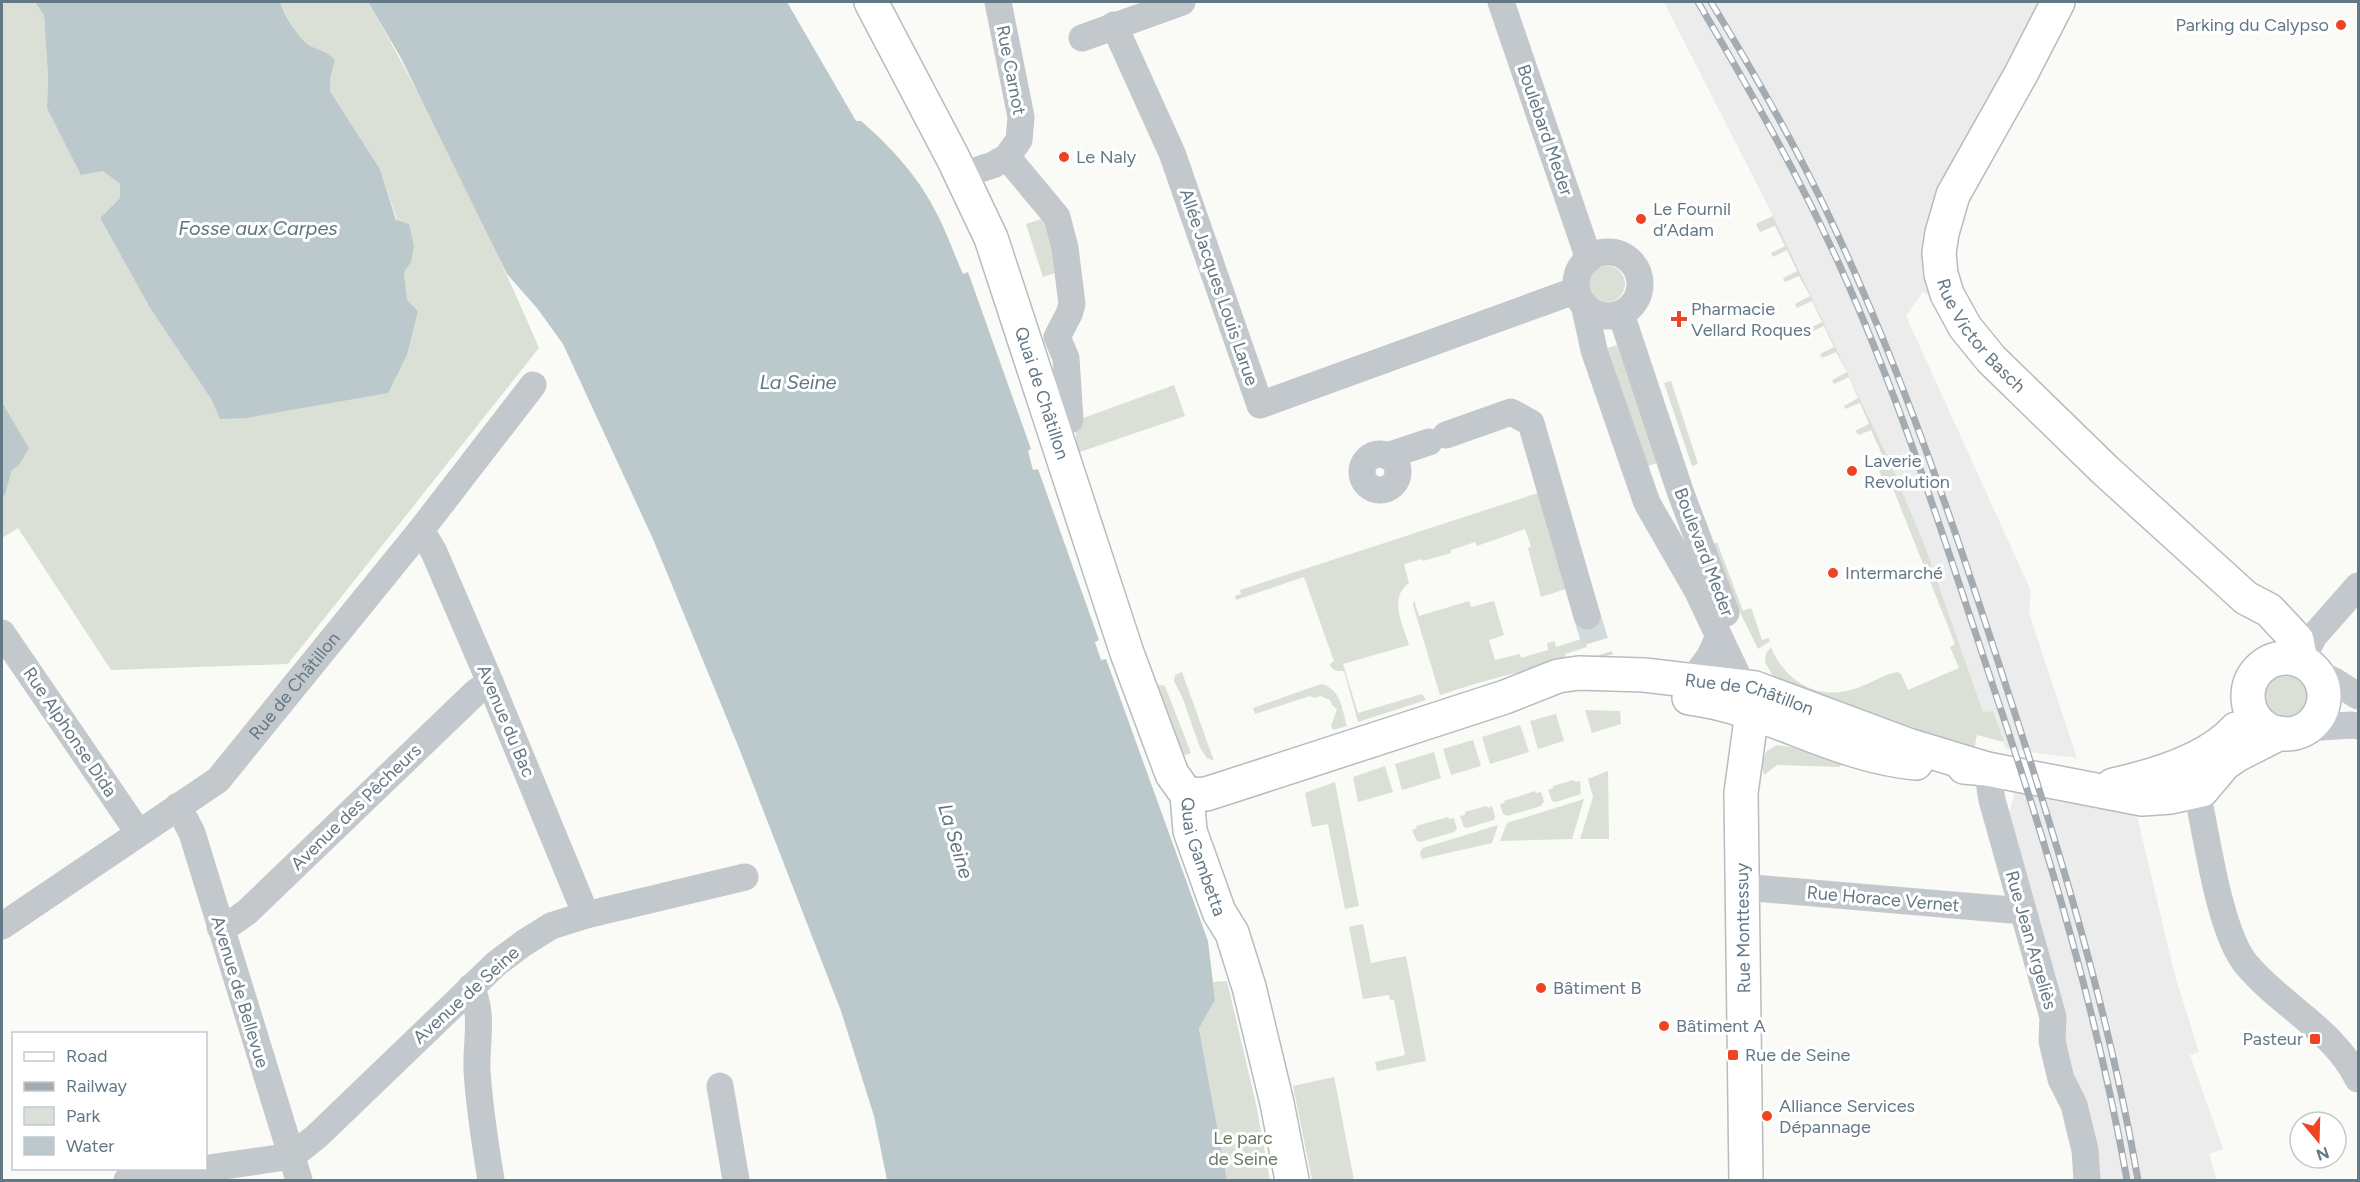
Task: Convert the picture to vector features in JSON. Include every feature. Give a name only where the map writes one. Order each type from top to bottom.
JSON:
[{"type":"main road","name":"Quai de Châtillon","points":[[871,2],[962,175],[991,238],[1127,653],[1172,774],[1196,795]]},
{"type":"main road","name":"Rue Victor Basch","points":[[2058,2],[2022,75],[1953,195],[1946,214],[1940,253],[1941,274],[1947,294],[1965,327],[1990,359],[2105,471],[2246,598],[2269,610],[2297,640],[2309,667]]},
{"type":"main road","name":"Rue Victor Basch","points":[[2246,598],[2262,627],[2265,664]]},
{"type":"main road","points":[[2197,792],[2206,787],[2219,768],[2237,755],[2293,730],[2318,717],[2324,703],[2323,687],[2309,667],[2283,658],[2265,664],[2253,677],[2248,694],[2252,711],[2263,726],[2293,730]]},
{"type":"main road","name":"Rue de Châtillon","points":[[1603,672],[1712,701],[1750,695],[1826,741],[1870,756],[1906,762],[1987,769],[2142,799],[2197,792]]},
{"type":"main road","name":"Rue de Châtillon","points":[[1196,795],[1505,697],[1558,676],[1603,672],[1692,680],[1750,695],[1987,769]]},
{"type":"main road","name":"Rue Monttessuy","points":[[1746,1180],[1741,793],[1750,695]]},
{"type":"main road","name":"Rue de Châtillon","points":[[2097,789],[2153,776],[2178,766],[2228,738],[2252,711]]},
{"type":"main road","name":"Quai Gambetta","points":[[1196,795],[1190,831],[1219,912],[1232,933],[1249,987],[1292,1180]]},
{"type":"street","name":"Rue Carnot","points":[[998,2],[1022,117],[1019,140],[1007,157]]},
{"type":"street","points":[[1082,38],[1182,2]]},
{"type":"street","name":"Boulebard Meder","points":[[1501,2],[1597,256]]},
{"type":"street","points":[[1518,2],[1597,256]]},
{"type":"street","name":"Allée Jacques Louis Larue","points":[[1114,25],[1172,153],[1260,405],[1580,298]]},
{"type":"street","points":[[962,175],[993,165],[1007,157],[1057,217],[1065,248],[1072,304],[1057,337],[1066,358],[1070,420],[1052,426]]},
{"type":"street","points":[[1597,256],[1624,257],[1638,272],[1640,291],[1629,308],[1621,314],[1601,315],[1580,298],[1578,273],[1597,256]]},
{"type":"street","name":"Boulevard Meder","points":[[1580,298],[1594,350],[1647,503],[1697,590],[1718,638],[1750,695]]},
{"type":"street","name":"Boulevard Meder","points":[[1621,314],[1680,491],[1724,609],[1748,657],[1750,695]]},
{"type":"street","name":"Rue de Châtillon","points":[[2,926],[218,780],[421,530],[533,385]]},
{"type":"street","points":[[1387,456],[1511,412],[1532,423],[1587,616]]},
{"type":"street","name":"Avenue du Bac","points":[[421,530],[434,552],[490,682],[586,915]]},
{"type":"street","points":[[2358,586],[2310,642],[2309,667],[2358,696]]},
{"type":"street","name":"Rue Alphonse Dida","points":[[2,633],[138,832]]},
{"type":"street","name":"Boulevard Meder","points":[[1692,680],[1710,656],[1718,638]]},
{"type":"street","name":"Avenue des Pêcheurs","points":[[220,927],[233,922],[247,912],[475,693],[490,682]]},
{"type":"street","points":[[2293,730],[2358,726]]},
{"type":"street","name":"Rue Jean Argeliès","points":[[1987,769],[1992,800],[2052,1017],[2052,1041],[2061,1079],[2074,1105],[2085,1150],[2087,1180]]},
{"type":"street","points":[[2197,792],[2216,881],[2229,932],[2236,949],[2256,975],[2329,1039],[2343,1054],[2358,1079]]},
{"type":"street","name":"Avenue de Bellevue","points":[[178,806],[192,832],[295,1168]]},
{"type":"street","name":"Avenue de Seine","points":[[295,1168],[317,1136],[471,987],[524,943],[551,926],[586,915],[745,877]]},
{"type":"street","name":"Rue Horace Vernet","points":[[1742,887],[2023,910]]},
{"type":"street","points":[[471,987],[479,1010],[477,1066],[481,1124],[491,1180]]},
{"type":"street","points":[[720,1086],[736,1180]]},
{"type":"street","points":[[127,1180],[295,1168]]},
{"type":"shaded area","points":[[1664,2],[2058,2],[1953,196],[1955,311],[1923,292],[1906,316],[2031,591],[2029,613],[2077,758],[2006,749],[1993,711],[1983,712],[1926,549],[1890,462],[1773,216]]},
{"type":"shaded area","points":[[2015,792],[2137,816],[2175,976],[2199,1052],[2190,1055],[2223,1149],[2209,1154],[2217,1180],[2100,1180],[2009,813]]},
{"type":"green space","points":[[2,2],[35,2],[44,16],[48,77],[47,108],[103,171],[120,184],[120,198],[100,218],[150,308],[211,399],[220,419],[418,311],[406,300],[404,273],[411,262],[380,169],[330,91],[330,79],[335,60],[306,43],[291,24],[280,2],[368,2],[415,86],[458,172],[539,348],[288,664],[111,670],[18,528],[2,538],[2,497],[5,495],[12,470],[29,448],[2,402]]},
{"type":"green space","points":[[1773,216],[1890,462],[1926,549],[1983,712],[1993,711],[2004,742],[1977,735],[1974,750],[1938,742],[1779,681],[1765,662],[1766,653],[1771,647],[1784,669],[1793,678],[1815,690],[1827,692],[1854,689],[1897,672],[1901,674],[1908,690],[1959,668],[1950,647],[1955,644],[1888,476],[1882,479],[1877,463],[1884,459],[1871,430],[1859,435],[1855,431],[1869,424],[1860,403],[1845,409],[1844,406],[1858,398],[1849,377],[1834,384],[1832,380],[1847,372],[1836,352],[1822,358],[1820,354],[1834,347],[1824,326],[1809,333],[1808,329],[1822,322],[1812,301],[1797,308],[1795,304],[1810,296],[1799,276],[1785,282],[1783,278],[1797,271],[1787,250],[1773,257],[1771,253],[1785,246],[1775,226],[1760,232],[1756,224]]},
{"type":"green space","points":[[1042,219],[1048,230],[1059,272],[1043,277],[1026,224]]},
{"type":"green space","points":[[1607,266],[1620,271],[1625,284],[1620,297],[1607,302],[1594,297],[1589,284],[1594,271]]},
{"type":"green space","points":[[1617,345],[1657,463],[1648,466],[1608,348]]},
{"type":"green space","points":[[1671,381],[1698,464],[1692,466],[1664,383]]},
{"type":"green space","points":[[1174,385],[1185,416],[1077,453],[1075,421]]},
{"type":"green space","points":[[1541,492],[1569,588],[1541,597],[1528,548],[1531,546],[1525,529],[1477,546],[1475,542],[1451,550],[1451,553],[1404,564],[1409,583],[1399,596],[1398,604],[1409,645],[1343,664],[1358,713],[1422,694],[1426,700],[1358,722],[1344,671],[1335,670],[1330,664],[1334,661],[1304,577],[1236,600],[1235,596],[1241,594],[1240,590]]},
{"type":"green space","points":[[1717,542],[1743,611],[1750,608],[1752,610],[1762,640],[1769,638],[1770,641],[1758,649],[1737,606],[1712,545]]},
{"type":"green space","points":[[1414,600],[1419,616],[1469,601],[1471,607],[1494,601],[1504,635],[1489,640],[1495,660],[1520,654],[1521,658],[1548,650],[1547,643],[1555,641],[1556,647],[1584,638],[1587,647],[1565,654],[1568,663],[1503,676],[1440,695],[1413,605]]},
{"type":"green space","points":[[1182,672],[1214,761],[1207,758],[1200,748],[1183,699],[1174,681],[1175,675]]},
{"type":"green space","points":[[2281,672],[2291,672],[2303,679],[2310,691],[2310,701],[2303,713],[2291,720],[2281,720],[2266,709],[2262,701],[2262,691],[2273,676]]},
{"type":"green space","points":[[1321,684],[1333,690],[1337,695],[1347,726],[1333,730],[1331,726],[1337,709],[1330,700],[1321,696],[1314,698],[1310,696],[1255,714],[1253,708]]},
{"type":"green space","points":[[1157,686],[1165,686],[1191,753],[1182,756]]},
{"type":"green space","points":[[1585,710],[1620,711],[1621,724],[1592,733]]},
{"type":"green space","points":[[1556,714],[1564,741],[1538,749],[1530,721]]},
{"type":"green space","points":[[1520,725],[1529,752],[1490,764],[1482,737]]},
{"type":"green space","points":[[1473,740],[1481,766],[1451,775],[1443,749]]},
{"type":"green space","points":[[1777,745],[1797,748],[1843,763],[1839,767],[1777,765],[1764,775],[1761,763],[1767,751]]},
{"type":"green space","points":[[1434,752],[1441,778],[1402,790],[1395,764]]},
{"type":"green space","points":[[1385,766],[1393,792],[1358,802],[1353,777]]},
{"type":"green space","points":[[1608,771],[1609,839],[1580,839],[1593,797],[1588,779]]},
{"type":"green space","points":[[1574,780],[1575,782],[1580,781],[1581,794],[1556,802],[1552,801],[1548,790],[1553,786]]},
{"type":"green space","points":[[1335,782],[1359,906],[1345,909],[1328,824],[1312,827],[1305,793]]},
{"type":"green space","points":[[1535,791],[1536,793],[1541,792],[1544,801],[1541,806],[1507,816],[1503,814],[1500,804],[1505,803],[1504,801]]},
{"type":"green space","points":[[1584,799],[1572,839],[1500,841],[1507,823]]},
{"type":"green space","points":[[1487,806],[1488,808],[1492,806],[1494,820],[1464,827],[1460,816],[1465,815],[1465,812]]},
{"type":"green space","points":[[1448,817],[1449,819],[1454,818],[1457,829],[1454,832],[1417,841],[1412,830],[1417,828],[1416,826]]},
{"type":"green space","points":[[1498,825],[1492,843],[1422,859],[1420,853],[1423,848]]},
{"type":"green space","points":[[1363,924],[1371,963],[1406,956],[1426,1061],[1377,1071],[1375,1062],[1405,1055],[1394,1000],[1390,1000],[1389,995],[1363,999],[1349,927]]},
{"type":"green space","name":"Le parc de Seine","points":[[1227,981],[1256,1104],[1270,1180],[1227,1180],[1199,1027],[1215,1000],[1213,982]]},
{"type":"green space","points":[[1334,1077],[1354,1180],[1312,1180],[1293,1086]]},
{"type":"water","name":"Fosse aux Carpes","points":[[35,2],[280,2],[291,24],[306,43],[335,60],[330,79],[330,91],[380,169],[396,220],[409,224],[414,246],[411,262],[404,273],[407,300],[418,311],[407,355],[388,393],[246,418],[220,419],[211,399],[150,308],[100,218],[120,198],[120,184],[103,171],[81,175],[47,108],[48,77],[44,16]]},
{"type":"water","name":"La Seine","points":[[368,2],[787,2],[856,121],[861,121],[872,131],[913,175],[930,200],[963,274],[968,272],[1031,449],[1028,451],[1033,470],[1038,469],[1099,640],[1095,642],[1101,660],[1106,659],[1208,941],[1215,1000],[1199,1028],[1227,1180],[887,1180],[874,1116],[841,1011],[739,748],[653,539],[563,344],[537,308],[507,274],[401,58]]},
{"type":"water","points":[[2,402],[29,448],[19,465],[12,470],[5,495],[2,497]]},
{"type":"tunnel","points":[[1587,616],[1600,658]]},
{"type":"railway","points":[[1698,2],[1807,197],[1862,317],[1904,425],[2017,757],[2054,877],[2102,1058],[2127,1180]]},
{"type":"railway","points":[[1711,2],[1776,114],[1821,200],[1884,341],[1928,455],[2026,747],[2081,931],[2113,1055],[2138,1180]]},
{"type":"place","name":"Parking du Calypso","points":[[2341,25]]},
{"type":"place","name":"Le Naly","points":[[1064,157]]},
{"type":"place","name":"Le Fournil d’Adam","points":[[1641,219]]},
{"type":"place","name":"Pharmacie Vellard Roques","points":[[1679,319]]},
{"type":"place","name":"Laverie Revolution","points":[[1852,471]]},
{"type":"place","name":"Intermarché","points":[[1833,573]]},
{"type":"place","name":"Bâtiment B","points":[[1541,988]]},
{"type":"place","name":"Bâtiment A","points":[[1664,1026]]},
{"type":"place","name":"Pasteur","points":[[2315,1039]]},
{"type":"place","name":"Rue de Seine","points":[[1733,1055]]},
{"type":"place","name":"Alliance Services Dépannage","points":[[1767,1116]]}]
